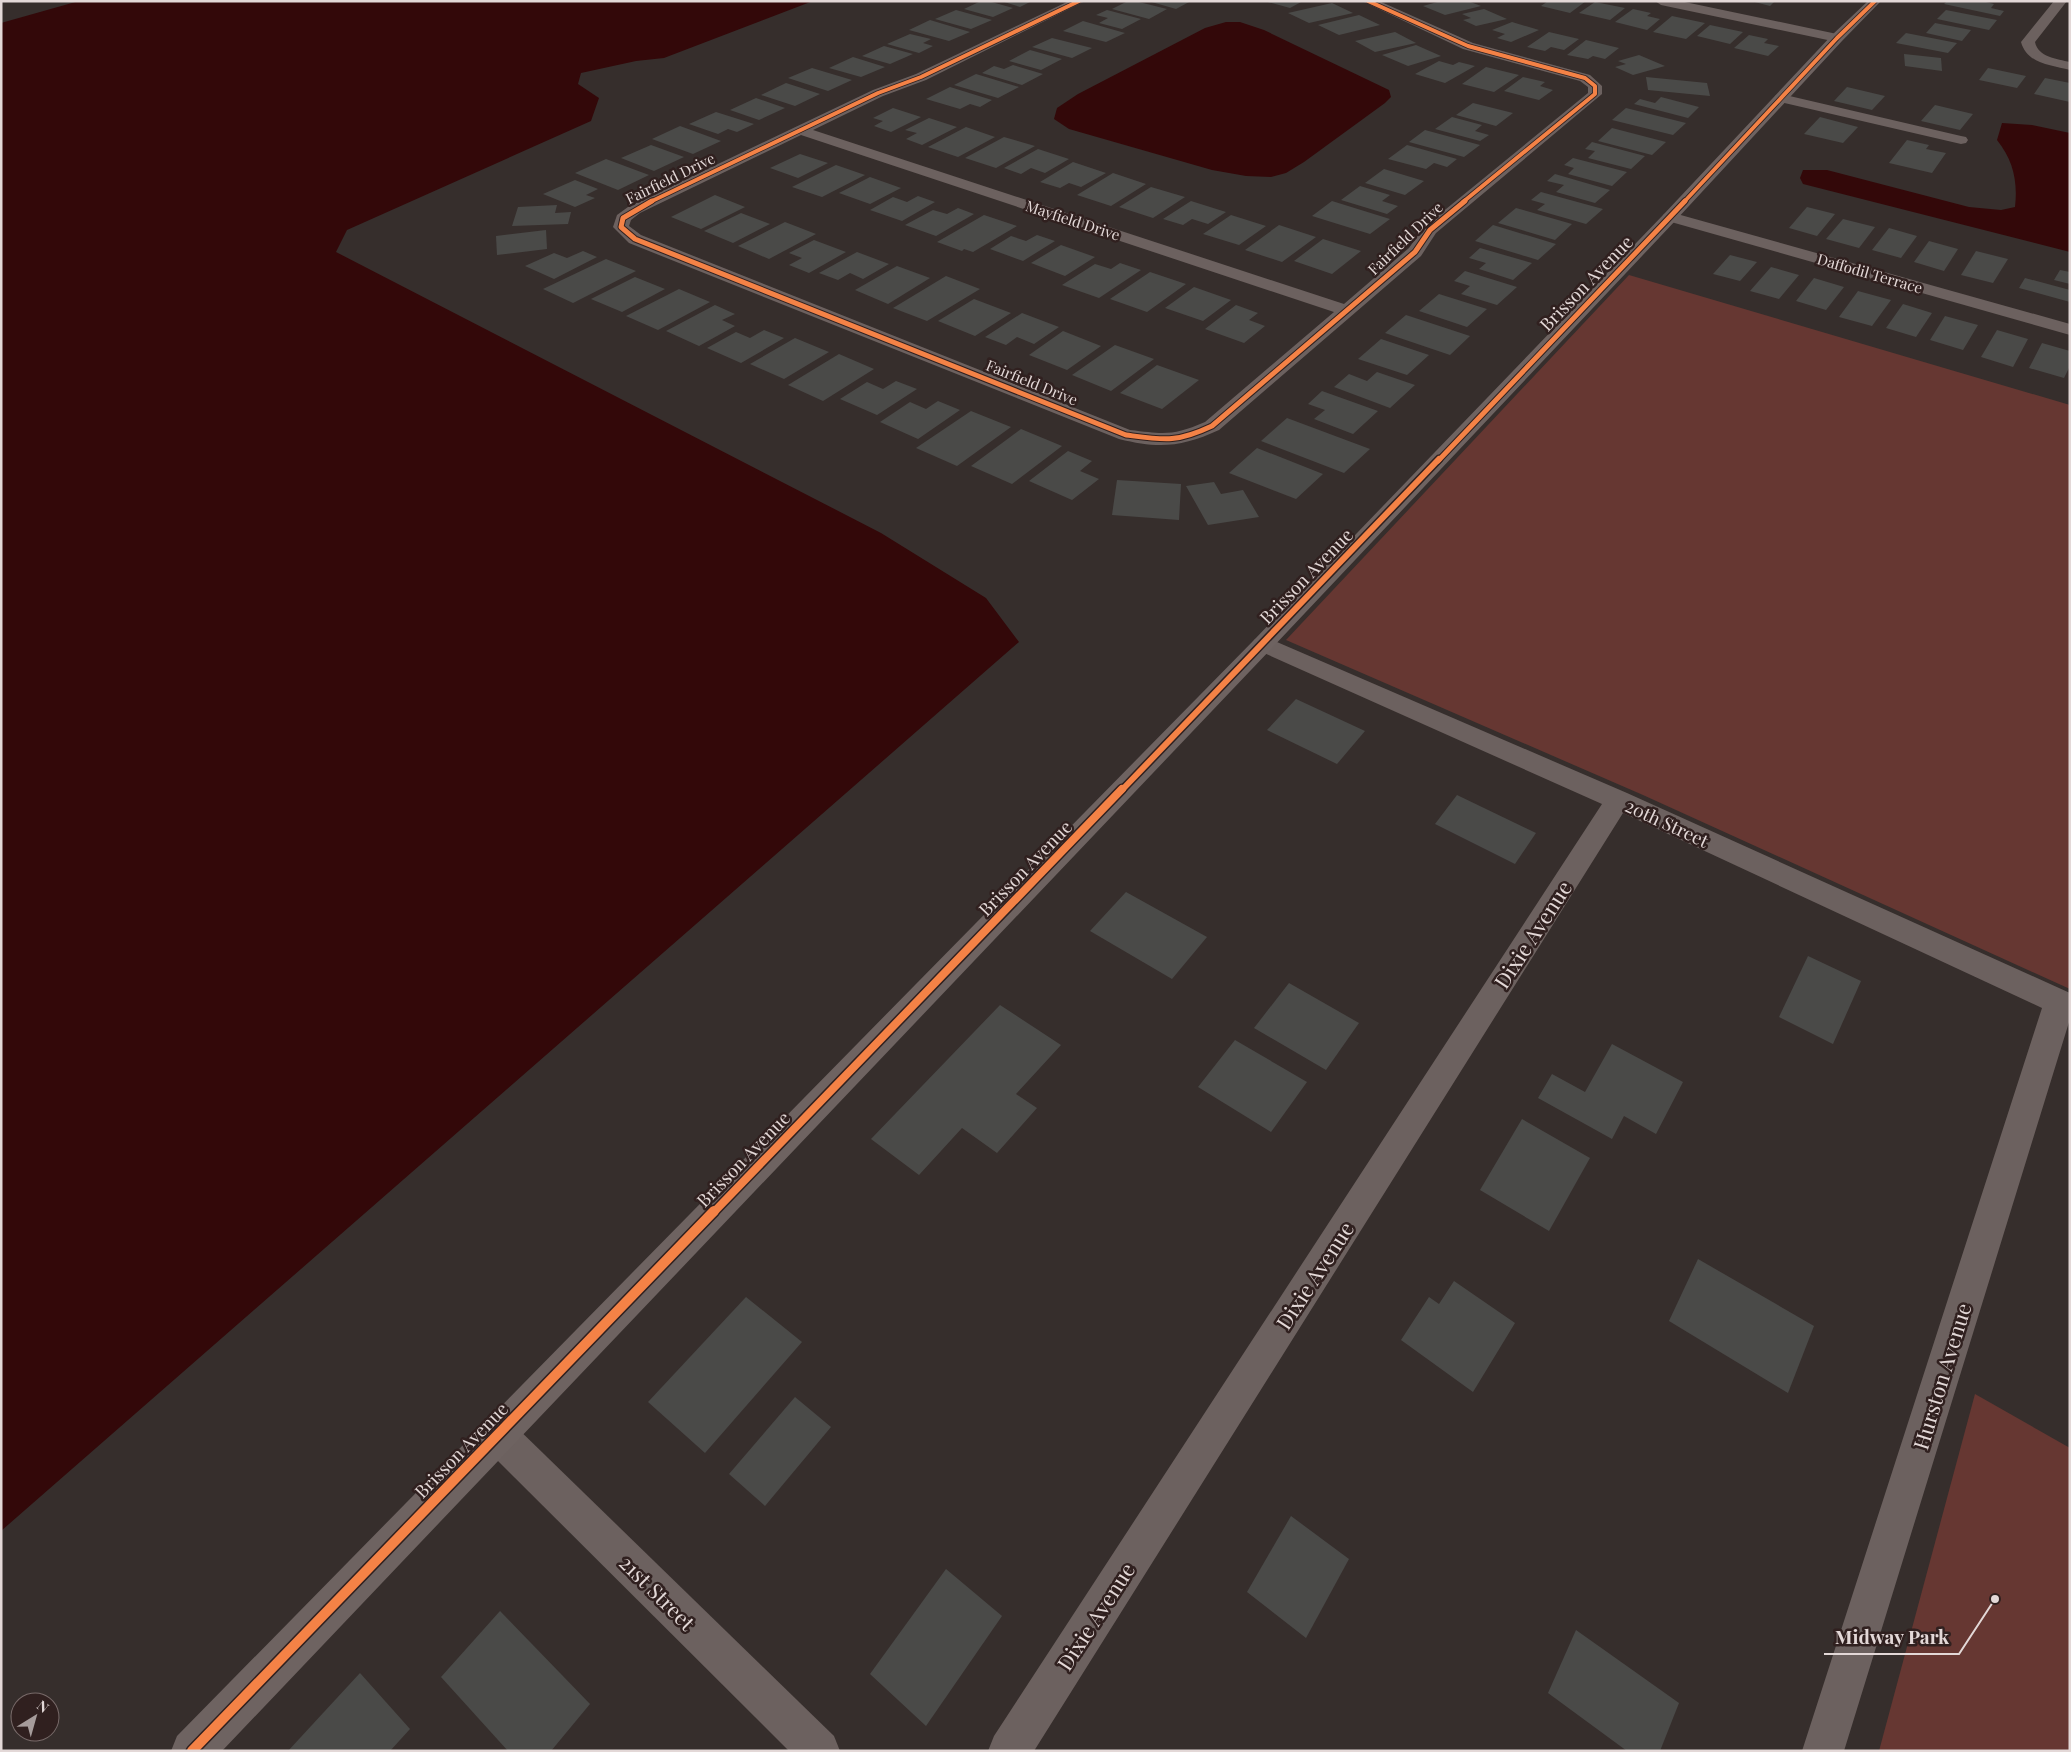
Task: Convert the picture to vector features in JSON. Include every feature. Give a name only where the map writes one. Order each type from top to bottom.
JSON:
[{"type":"street","name":"Fairfield Drive","points":[[1079,1],[921,77],[878,92],[634,210],[623,218],[621,227],[635,239],[1117,431],[1163,440],[1188,437],[1212,426],[1415,252],[1430,230],[1595,94],[1595,86],[1585,78],[1569,72],[1486,53],[1368,1]]},
{"type":"street","points":[[1661,1],[1680,3],[1837,38]]},
{"type":"street","name":"Brisson Avenue","points":[[192,1751],[1263,644],[1670,217],[1837,38],[1875,1]]},
{"type":"street","points":[[2061,1],[2028,42],[2030,50],[2042,59],[2070,66]]},
{"type":"street","points":[[1781,98],[1961,140]]},
{"type":"street","name":"Mayfield Drive","points":[[800,130],[1347,311]]},
{"type":"street","name":"Daffodil Terrace","points":[[1670,217],[2070,330]]},
{"type":"street","name":"20th Street","points":[[1263,644],[1618,800],[2064,1004]]},
{"type":"street","name":"Dixie Avenue","points":[[1009,1751],[1618,800]]},
{"type":"street","name":"Hurston Avenue","points":[[1823,1751],[2064,1004]]},
{"type":"street","name":"21st Street","points":[[498,1434],[820,1751]]},
{"type":"shaded area","points":[[79,1],[813,1],[664,58],[636,61],[581,73],[578,84],[599,98],[591,121],[347,230],[336,252],[881,533],[986,598],[1019,642],[1,1531],[1,23]]},
{"type":"shaded area","points":[[1226,22],[1240,22],[1264,30],[1389,90],[1391,97],[1304,162],[1286,173],[1271,177],[1246,176],[1212,170],[1069,129],[1054,119],[1057,108],[1078,94],[1205,28]]},
{"type":"shaded area","points":[[2002,123],[2032,125],[2070,133],[2070,252],[1803,184],[1800,178],[1803,170],[1827,170],[1969,207],[2001,210],[2015,207],[2016,188],[2011,163],[1997,140]]},
{"type":"shaded area","points":[[1629,275],[2070,405],[2070,989],[1643,795],[1286,640]]},
{"type":"shaded area","points":[[1975,1394],[2070,1448],[2070,1751],[1879,1751]]},
{"type":"building","points":[[981,1],[1013,8],[993,17],[964,9]]},
{"type":"building","points":[[1001,1],[1032,1],[1020,7]]},
{"type":"building","points":[[1128,1],[1167,9],[1149,19],[1112,9]]},
{"type":"building","points":[[1148,1],[1191,1],[1176,9]]},
{"type":"building","points":[[1264,1],[1303,1],[1290,8]]},
{"type":"building","points":[[1441,1],[1468,1],[1481,6],[1445,15],[1423,6]]},
{"type":"building","points":[[1548,1],[1586,1],[1570,13],[1541,6]]},
{"type":"building","points":[[1751,1],[1775,1],[1770,6]]},
{"type":"building","points":[[1947,1],[1982,1],[1994,4],[1991,8],[2004,11],[2000,16],[1944,4]]},
{"type":"building","points":[[1595,2],[1625,8],[1610,20],[1579,13]]},
{"type":"building","points":[[1332,3],[1353,13],[1309,23],[1288,13]]},
{"type":"building","points":[[1484,9],[1507,19],[1476,26],[1463,20],[1471,18],[1462,14]]},
{"type":"building","points":[[1633,9],[1651,13],[1647,16],[1660,19],[1647,30],[1615,22]]},
{"type":"building","points":[[956,10],[992,20],[971,29],[935,19]]},
{"type":"building","points":[[1107,10],[1141,19],[1122,29],[1099,23],[1108,18],[1096,15]]},
{"type":"building","points":[[1946,10],[1997,20],[1989,30],[1937,19]]},
{"type":"building","points":[[1359,15],[1380,25],[1339,35],[1318,25]]},
{"type":"building","points":[[1672,16],[1705,23],[1686,39],[1653,32]]},
{"type":"building","points":[[930,20],[970,32],[949,41],[909,30]]},
{"type":"building","points":[[1083,21],[1125,33],[1106,42],[1063,31]]},
{"type":"building","points":[[1512,22],[1539,30],[1511,42],[1497,38],[1505,34],[1492,30]]},
{"type":"building","points":[[1935,23],[1971,30],[1962,41],[1926,33]]},
{"type":"building","points":[[1710,25],[1743,32],[1730,44],[1697,36]]},
{"type":"building","points":[[1395,32],[1416,43],[1375,52],[1355,41]]},
{"type":"building","points":[[1549,32],[1579,39],[1564,50],[1551,47],[1545,51],[1527,47]]},
{"type":"building","points":[[1906,33],[1957,43],[1948,53],[1896,43]]},
{"type":"building","points":[[910,34],[931,39],[923,43],[933,46],[919,53],[887,44]]},
{"type":"building","points":[[1749,35],[1768,39],[1764,43],[1779,46],[1768,56],[1734,48]]},
{"type":"building","points":[[1052,38],[1092,48],[1072,58],[1032,47]]},
{"type":"building","points":[[1586,40],[1619,48],[1605,59],[1593,56],[1588,59],[1567,55]]},
{"type":"building","points":[[1416,45],[1441,56],[1408,66],[1382,55]]},
{"type":"building","points":[[884,46],[913,54],[890,64],[862,56]]},
{"type":"building","points":[[1030,50],[1062,59],[1041,70],[1009,61]]},
{"type":"building","points":[[1904,54],[1941,58],[1942,71],[1905,66]]},
{"type":"building","points":[[1639,55],[1665,66],[1633,75],[1615,67],[1626,64],[1618,61]]},
{"type":"building","points":[[853,57],[885,67],[861,77],[829,68]]},
{"type":"building","points":[[1439,61],[1453,65],[1459,62],[1475,66],[1445,83],[1415,74]]},
{"type":"building","points":[[1013,65],[1043,74],[1022,85],[982,73],[994,66],[1004,69]]},
{"type":"building","points":[[1486,67],[1519,75],[1494,92],[1462,84]]},
{"type":"building","points":[[812,68],[852,80],[828,91],[788,78]]},
{"type":"building","points":[[1988,68],[2026,76],[2017,88],[1979,80]]},
{"type":"building","points":[[976,74],[1019,87],[998,98],[954,85]]},
{"type":"building","points":[[1523,77],[1545,82],[1540,86],[1553,90],[1539,100],[1504,91]]},
{"type":"building","points":[[1646,77],[1707,83],[1710,96],[1648,90]]},
{"type":"building","points":[[2045,78],[2070,83],[2070,102],[2034,94]]},
{"type":"building","points":[[786,83],[820,94],[795,106],[761,95]]},
{"type":"building","points":[[950,87],[992,100],[980,107],[970,104],[960,109],[926,99]]},
{"type":"building","points":[[1847,87],[1885,96],[1872,110],[1834,101]]},
{"type":"building","points":[[1661,97],[1699,107],[1688,118],[1634,104],[1640,99],[1655,103]]},
{"type":"building","points":[[756,98],[785,108],[759,120],[730,110]]},
{"type":"building","points":[[1473,103],[1513,113],[1496,126],[1456,115]]},
{"type":"building","points":[[1935,105],[1973,114],[1960,130],[1921,121]]},
{"type":"building","points":[[893,108],[921,117],[891,132],[874,126],[883,121],[873,118]]},
{"type":"building","points":[[1626,108],[1686,123],[1673,135],[1612,120]]},
{"type":"building","points":[[716,112],[754,124],[737,132],[728,129],[718,134],[689,124]]},
{"type":"building","points":[[1452,117],[1482,125],[1475,131],[1489,135],[1480,141],[1435,129]]},
{"type":"building","points":[[1820,117],[1858,127],[1843,143],[1804,134]]},
{"type":"building","points":[[929,118],[957,127],[922,145],[906,139],[917,133],[905,130]]},
{"type":"building","points":[[680,126],[721,141],[693,154],[652,139]]},
{"type":"building","points":[[966,127],[995,137],[958,157],[928,147]]},
{"type":"building","points":[[1612,128],[1666,142],[1652,155],[1598,141]]},
{"type":"building","points":[[1425,130],[1480,145],[1464,157],[1409,142]]},
{"type":"building","points":[[1004,137],[1035,146],[996,168],[965,158]]},
{"type":"building","points":[[1907,140],[1929,145],[1926,149],[1946,153],[1932,173],[1889,163]]},
{"type":"building","points":[[1592,142],[1645,156],[1631,169],[1588,158],[1595,151],[1585,149]]},
{"type":"building","points":[[651,145],[684,157],[654,171],[621,158]]},
{"type":"building","points":[[1407,145],[1457,159],[1447,167],[1434,163],[1426,169],[1388,159]]},
{"type":"building","points":[[1038,149],[1069,159],[1045,173],[1031,168],[1021,174],[1004,168]]},
{"type":"building","points":[[800,154],[828,163],[798,178],[770,168]]},
{"type":"building","points":[[1573,158],[1627,172],[1612,186],[1568,174],[1574,168],[1564,165]]},
{"type":"building","points":[[606,159],[649,175],[618,190],[575,173]]},
{"type":"building","points":[[1073,162],[1106,173],[1081,187],[1069,183],[1060,188],[1040,182]]},
{"type":"building","points":[[836,165],[865,175],[822,197],[792,187]]},
{"type":"building","points":[[1384,169],[1424,181],[1405,195],[1365,183]]},
{"type":"building","points":[[1113,173],[1146,184],[1111,206],[1077,195]]},
{"type":"building","points":[[1555,174],[1610,190],[1595,203],[1556,192],[1564,185],[1547,181]]},
{"type":"building","points":[[870,177],[901,188],[870,204],[839,193]]},
{"type":"building","points":[[575,180],[598,189],[586,195],[595,198],[575,207],[543,194]]},
{"type":"building","points":[[1360,186],[1390,195],[1382,201],[1398,206],[1387,214],[1341,200]]},
{"type":"building","points":[[1151,187],[1185,197],[1153,218],[1119,207]]},
{"type":"building","points":[[1541,192],[1603,209],[1586,224],[1537,210],[1545,204],[1531,200]]},
{"type":"building","points":[[715,195],[745,207],[701,229],[671,217]]},
{"type":"building","points":[[918,196],[935,202],[902,221],[870,210],[893,197],[907,202]]},
{"type":"building","points":[[1191,201],[1226,212],[1208,224],[1192,219],[1183,225],[1163,219]]},
{"type":"building","points":[[1332,201],[1390,219],[1370,234],[1312,216]]},
{"type":"building","points":[[557,205],[555,213],[571,212],[568,224],[512,226],[518,207]]},
{"type":"building","points":[[1807,207],[1835,214],[1817,236],[1789,228]]},
{"type":"building","points":[[958,208],[974,214],[936,236],[905,225],[933,210],[947,214]]},
{"type":"building","points":[[1516,208],[1572,224],[1555,240],[1498,223]]},
{"type":"building","points":[[741,213],[770,224],[733,243],[704,231]]},
{"type":"building","points":[[984,215],[1017,226],[973,252],[964,249],[962,251],[937,242]]},
{"type":"building","points":[[1231,215],[1266,226],[1239,245],[1203,234]]},
{"type":"building","points":[[1843,219],[1875,227],[1859,248],[1826,239]]},
{"type":"building","points":[[785,222],[816,234],[769,259],[738,246]]},
{"type":"building","points":[[1279,225],[1316,237],[1282,262],[1245,250]]},
{"type":"building","points":[[1493,225],[1556,244],[1538,260],[1475,241]]},
{"type":"building","points":[[1889,228],[1917,236],[1901,258],[1872,250]]},
{"type":"building","points":[[546,230],[547,249],[497,255],[496,236]]},
{"type":"building","points":[[1037,235],[1055,241],[1023,261],[990,249],[1011,236],[1026,241]]},
{"type":"building","points":[[1323,239],[1361,251],[1332,274],[1294,261]]},
{"type":"building","points":[[814,240],[846,252],[809,273],[789,265],[802,258],[789,253]]},
{"type":"building","points":[[1929,241],[1958,249],[1944,271],[1914,262]]},
{"type":"building","points":[[1061,245],[1095,257],[1065,276],[1031,263]]},
{"type":"building","points":[[1480,248],[1532,263],[1513,280],[1479,269],[1486,263],[1469,258]]},
{"type":"building","points":[[583,251],[597,257],[554,279],[525,266],[554,253],[567,258]]},
{"type":"building","points":[[1976,251],[2008,259],[1993,283],[1961,275]]},
{"type":"building","points":[[857,252],[889,264],[863,279],[850,273],[838,280],[819,273]]},
{"type":"building","points":[[1730,255],[1757,262],[1740,281],[1713,274]]},
{"type":"building","points":[[606,259],[636,271],[573,303],[543,289]]},
{"type":"building","points":[[1120,263],[1141,270],[1099,298],[1062,285],[1095,264],[1111,269]]},
{"type":"building","points":[[897,266],[930,278],[888,304],[855,290]]},
{"type":"building","points":[[1771,267],[1799,275],[1779,299],[1750,291]]},
{"type":"building","points":[[2060,270],[2070,272],[2070,284],[2054,280]]},
{"type":"building","points":[[1465,271],[1517,287],[1497,305],[1461,294],[1470,286],[1454,281]]},
{"type":"building","points":[[1150,272],[1186,284],[1147,312],[1110,299]]},
{"type":"building","points":[[946,276],[980,289],[927,321],[893,308]]},
{"type":"building","points":[[635,277],[665,289],[622,312],[591,299]]},
{"type":"building","points":[[1814,278],[1844,287],[1826,310],[1796,301]]},
{"type":"building","points":[[2025,278],[2070,290],[2070,302],[2019,288]]},
{"type":"building","points":[[1194,287],[1231,300],[1203,321],[1165,308]]},
{"type":"building","points":[[679,289],[710,302],[658,330],[626,316]]},
{"type":"building","points":[[1858,291],[1891,300],[1872,326],[1839,317]]},
{"type":"building","points":[[1439,294],[1487,309],[1467,327],[1419,311]]},
{"type":"building","points":[[974,299],[1011,313],[975,336],[938,321]]},
{"type":"building","points":[[1903,304],[1932,313],[1916,337],[1886,328]]},
{"type":"building","points":[[715,305],[735,314],[722,320],[735,326],[699,346],[666,331]]},
{"type":"building","points":[[1236,305],[1258,313],[1249,320],[1265,326],[1244,343],[1205,329]]},
{"type":"building","points":[[1022,313],[1059,327],[1034,344],[1017,337],[1006,345],[985,337]]},
{"type":"building","points":[[1406,315],[1470,336],[1450,355],[1385,333]]},
{"type":"building","points":[[1945,316],[1978,325],[1963,350],[1930,340]]},
{"type":"building","points":[[764,330],[784,338],[741,363],[707,348],[736,332],[750,338]]},
{"type":"building","points":[[1997,330],[2028,339],[2013,367],[1981,357]]},
{"type":"building","points":[[1063,331],[1101,346],[1067,370],[1029,355]]},
{"type":"building","points":[[795,338],[829,352],[784,379],[750,364]]},
{"type":"building","points":[[1381,339],[1429,355],[1407,375],[1358,359]]},
{"type":"building","points":[[2042,343],[2070,351],[2070,366],[2064,378],[2029,368]]},
{"type":"building","points":[[1115,345],[1154,359],[1111,391],[1072,375]]},
{"type":"building","points":[[839,354],[874,369],[823,401],[788,385]]},
{"type":"building","points":[[1157,365],[1199,380],[1162,409],[1120,393]]},
{"type":"building","points":[[1377,372],[1415,385],[1390,408],[1334,387],[1349,374],[1367,381]]},
{"type":"building","points":[[896,381],[917,389],[877,415],[840,399],[867,382],[883,389]]},
{"type":"building","points":[[1322,391],[1378,411],[1353,434],[1314,419],[1325,410],[1308,404]]},
{"type":"building","points":[[938,401],[960,410],[918,439],[880,422],[910,402],[926,409]]},
{"type":"building","points":[[971,411],[1011,427],[957,466],[916,448]]},
{"type":"building","points":[[1287,418],[1370,449],[1344,473],[1261,441]]},
{"type":"building","points":[[1021,429],[1062,446],[1012,484],[971,466]]},
{"type":"building","points":[[1257,448],[1323,474],[1296,499],[1229,473]]},
{"type":"building","points":[[1068,451],[1092,461],[1080,471],[1099,479],[1072,500],[1029,481]]},
{"type":"building","points":[[1117,480],[1181,484],[1179,520],[1112,515]]},
{"type":"building","points":[[1214,482],[1221,494],[1243,490],[1259,517],[1208,525],[1186,486]]},
{"type":"building","points":[[1296,699],[1365,731],[1337,764],[1267,730]]},
{"type":"building","points":[[1457,795],[1536,833],[1515,864],[1435,824]]},
{"type":"building","points":[[1126,892],[1207,937],[1172,979],[1090,931]]},
{"type":"building","points":[[1808,956],[1861,981],[1833,1044],[1779,1017]]},
{"type":"building","points":[[1289,983],[1359,1023],[1326,1070],[1254,1028]]},
{"type":"building","points":[[1000,1005],[1061,1045],[1016,1094],[1037,1108],[997,1153],[962,1128],[919,1175],[871,1139]]},
{"type":"building","points":[[1235,1040],[1307,1082],[1271,1132],[1198,1087]]},
{"type":"building","points":[[1612,1044],[1683,1082],[1656,1134],[1624,1116],[1612,1139],[1538,1098],[1552,1074],[1585,1092]]},
{"type":"building","points":[[1522,1119],[1590,1158],[1549,1231],[1480,1190]]},
{"type":"building","points":[[1698,1259],[1814,1326],[1788,1393],[1669,1321]]},
{"type":"building","points":[[1454,1281],[1515,1323],[1473,1392],[1401,1340],[1429,1297],[1439,1304]]},
{"type":"building","points":[[746,1297],[802,1342],[705,1453],[648,1402]]},
{"type":"building","points":[[795,1397],[831,1427],[765,1506],[729,1474]]},
{"type":"building","points":[[1291,1516],[1349,1559],[1306,1638],[1247,1592]]},
{"type":"building","points":[[946,1569],[1002,1616],[926,1726],[870,1674]]},
{"type":"building","points":[[500,1611],[590,1704],[551,1751],[508,1751],[441,1677]]},
{"type":"building","points":[[1576,1630],[1679,1703],[1660,1751],[1627,1751],[1548,1693]]},
{"type":"building","points":[[360,1673],[410,1729],[390,1751],[288,1751]]},
{"type":"cycle path","points":[[1079,1],[921,77],[878,93],[634,210],[623,218],[621,227],[635,239],[1126,435],[1163,440],[1188,437],[1212,426],[1415,252],[1430,230],[1595,94],[1595,86],[1585,78],[1468,46],[1368,1]]},
{"type":"cycle path","points":[[192,1751],[1263,644],[1670,217],[1837,38],[1875,1]]},
{"type":"place","name":"Midway Park","points":[[1995,1599]]}]
